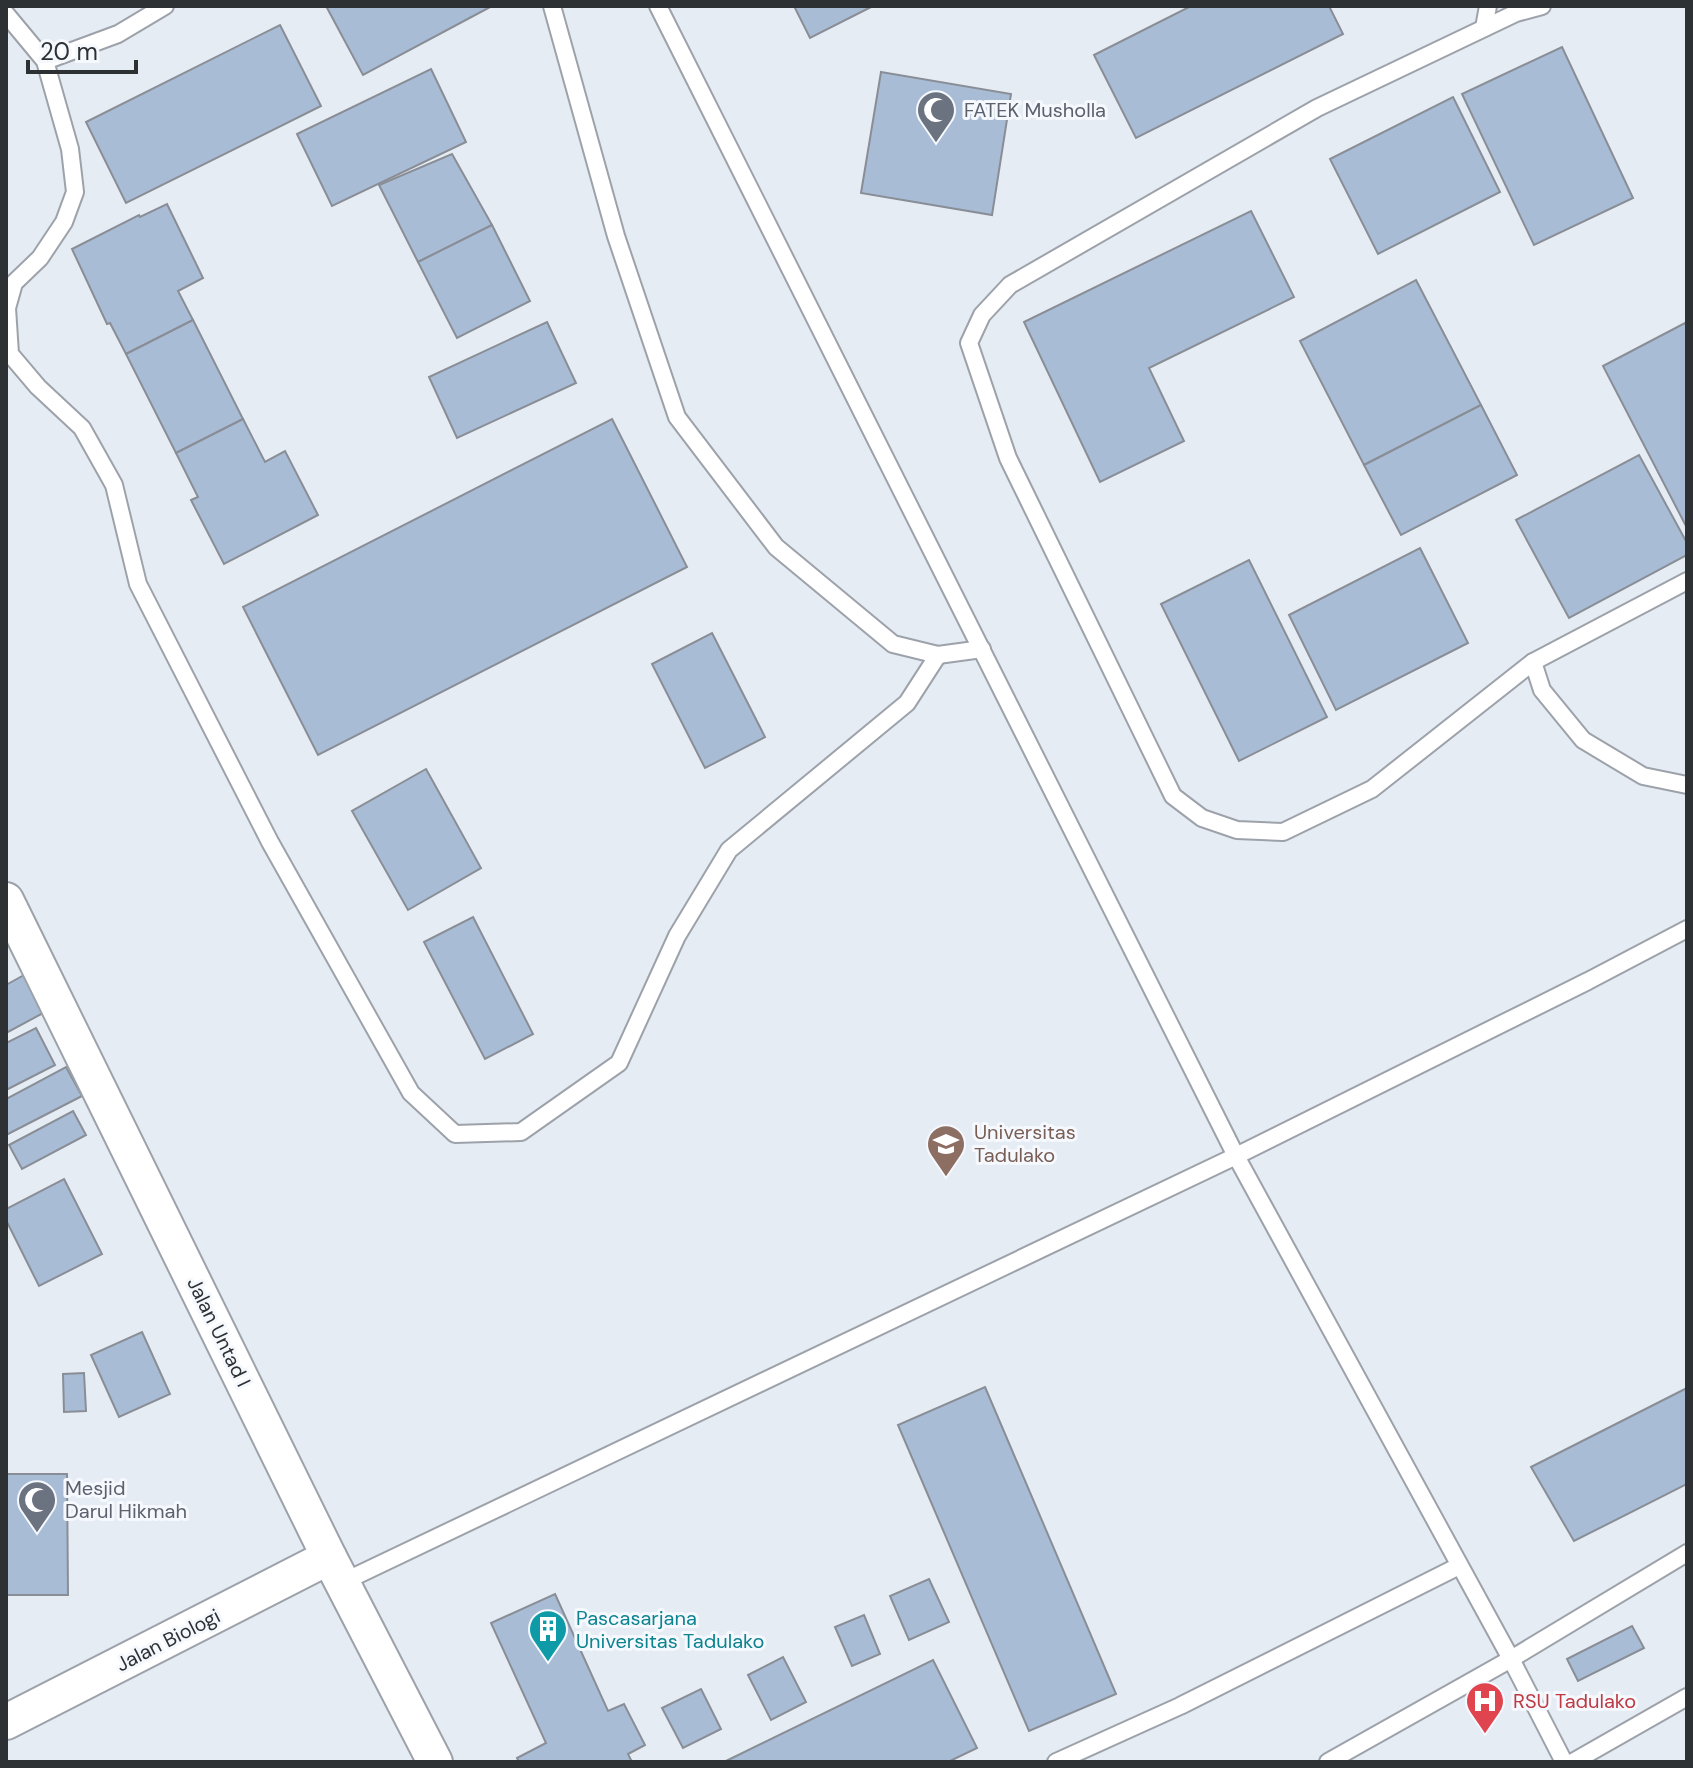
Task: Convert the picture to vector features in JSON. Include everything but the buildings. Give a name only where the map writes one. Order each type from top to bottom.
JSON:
[{"type":"street","name":"Jalan Untad I","points":[[6,900],[336,1569],[435,1762]]},
{"type":"street","name":"Jalan Biologi","points":[[6,1722],[336,1569]]},
{"type":"lane","points":[[45,61],[118,34],[165,6]]},
{"type":"lane","points":[[552,6],[616,236],[677,417],[776,547],[893,644],[938,655],[982,649]]},
{"type":"lane","points":[[658,6],[1236,1156],[1511,1659],[1564,1762]]},
{"type":"lane","points":[[1484,28],[1488,6]]},
{"type":"lane","points":[[1542,6],[1516,13],[1317,108],[1010,285],[982,315],[969,343],[1008,458],[1173,796],[1202,818],[1237,830],[1283,832],[1372,789],[1533,662],[1687,581]]},
{"type":"lane","points":[[6,14],[45,61],[70,149],[75,192],[64,222],[40,258],[14,283],[7,308],[10,354],[38,387],[82,428],[114,485],[138,584],[270,842],[411,1093],[455,1134],[521,1132],[619,1063],[677,936],[729,850],[907,703],[938,655]]},
{"type":"lane","points":[[1533,662],[1542,690],[1583,740],[1643,776],[1687,785]]},
{"type":"lane","points":[[336,1569],[1236,1156],[1687,929]]},
{"type":"lane","points":[[1328,1762],[1511,1659],[1687,1553]]},
{"type":"lane","points":[[1056,1762],[1180,1706],[1459,1566]]},
{"type":"lane","points":[[1573,1762],[1687,1697]]},
{"type":"place","name":"FATEK Musholla","points":[[936,144]]},
{"type":"place","name":"Universitas Tadulako","points":[[946,1178]]},
{"type":"place","name":"Mesjid Darul Hikmah","points":[[37,1534]]},
{"type":"place","name":"Pascasarjana Universitas Tadulako","points":[[548,1663]]},
{"type":"place","name":"RSU Tadulako","points":[[1485,1735]]}]
